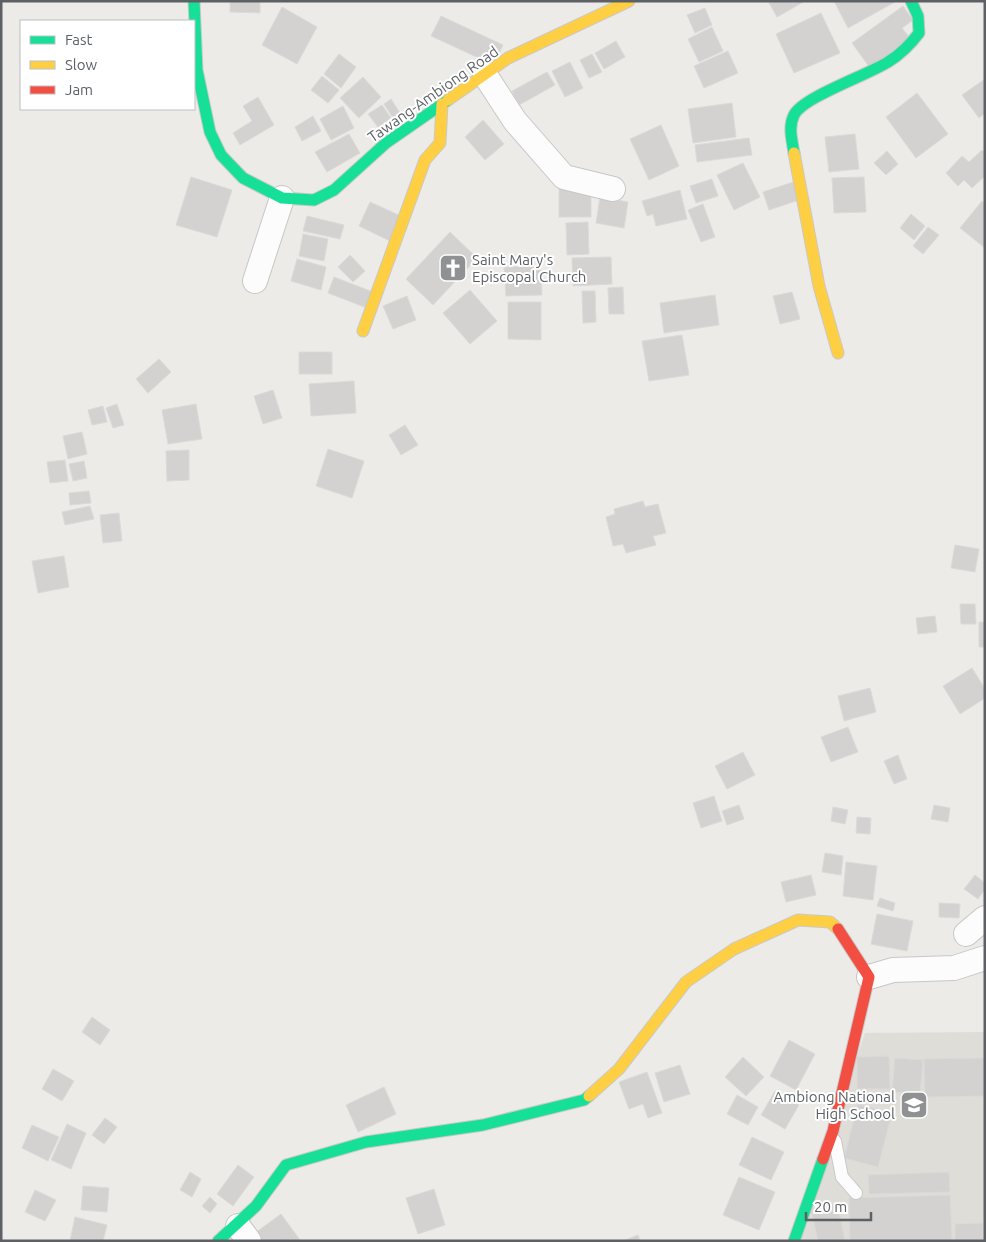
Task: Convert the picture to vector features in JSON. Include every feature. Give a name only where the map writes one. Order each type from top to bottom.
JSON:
[{"type":"street","name":"Tawang-Ambiong Road","points":[[194,1],[195,20]]},
{"type":"street","name":"Tawang-Ambiong Road","points":[[195,24],[197,70],[210,132],[221,155],[242,178],[282,198],[314,200],[334,190],[386,143],[508,58],[629,1]]},
{"type":"street","points":[[838,353],[819,286],[790,130],[794,114],[806,103],[887,63],[907,48],[919,33],[918,16],[911,1]]},
{"type":"street","points":[[485,75],[515,121],[564,177],[613,189]]},
{"type":"street","points":[[363,331],[425,160],[440,143],[442,104]]},
{"type":"street","points":[[256,281],[282,198]]},
{"type":"street","points":[[966,934],[985,918]]},
{"type":"street","points":[[218,1241],[244,1234],[286,1165],[366,1142],[483,1125],[584,1100],[619,1069],[654,1021],[686,982],[734,950],[798,920],[830,922],[840,930],[869,977],[833,1131],[794,1241]]},
{"type":"street","points":[[869,977],[893,970],[954,968],[985,958]]},
{"type":"lane","points":[[833,1131],[842,1177],[856,1193]]},
{"type":"shaded area","name":"Ambiong National High School","points":[[985,1032],[985,1241],[794,1241],[865,1033]]},
{"type":"building","points":[[230,1],[260,1],[260,13],[230,12]]},
{"type":"building","points":[[768,1],[805,1],[777,17]]},
{"type":"building","points":[[834,1],[895,1],[895,2],[848,28]]},
{"type":"building","points":[[903,6],[913,20],[902,28],[910,38],[870,68],[852,43]]},
{"type":"building","points":[[282,7],[317,27],[297,64],[262,45]]},
{"type":"building","points":[[705,8],[712,25],[695,33],[687,15]]},
{"type":"building","points":[[821,13],[840,53],[794,73],[776,34]]},
{"type":"building","points":[[441,16],[503,45],[494,65],[431,36]]},
{"type":"building","points":[[712,27],[723,51],[699,62],[688,39]]},
{"type":"building","points":[[616,41],[625,57],[604,69],[595,53]]},
{"type":"building","points":[[728,51],[738,73],[704,88],[694,66]]},
{"type":"building","points":[[339,54],[356,67],[341,88],[324,74]]},
{"type":"building","points":[[592,54],[602,72],[589,78],[580,60]]},
{"type":"building","points":[[570,62],[583,88],[565,97],[552,71]]},
{"type":"building","points":[[547,72],[555,85],[519,105],[512,91]]},
{"type":"building","points":[[322,76],[339,90],[328,103],[311,90]]},
{"type":"building","points":[[363,77],[381,97],[359,118],[340,98]]},
{"type":"building","points":[[985,79],[985,113],[979,118],[962,95]]},
{"type":"building","points":[[917,93],[948,134],[916,158],[886,117]]},
{"type":"building","points":[[258,97],[274,125],[240,145],[233,133],[252,121],[243,106]]},
{"type":"building","points":[[391,99],[400,113],[393,118],[384,104]]},
{"type":"building","points":[[732,103],[736,137],[693,143],[688,109]]},
{"type":"building","points":[[382,105],[391,118],[378,127],[368,114]]},
{"type":"building","points":[[343,106],[354,128],[331,140],[320,119]]},
{"type":"building","points":[[313,116],[321,131],[302,141],[295,127]]},
{"type":"building","points":[[483,120],[504,144],[485,160],[465,137]]},
{"type":"building","points":[[661,125],[679,166],[649,180],[630,139]]},
{"type":"building","points":[[349,134],[360,153],[327,172],[315,152]]},
{"type":"building","points":[[855,134],[859,169],[829,172],[825,137]]},
{"type":"building","points":[[749,138],[752,155],[697,162],[695,145]]},
{"type":"building","points":[[982,150],[985,153],[985,176],[972,188],[964,180],[958,186],[946,173],[962,156],[969,162]]},
{"type":"building","points":[[887,151],[898,164],[886,175],[874,163]]},
{"type":"building","points":[[743,163],[760,197],[734,210],[717,175]]},
{"type":"building","points":[[191,177],[232,190],[217,237],[176,225]]},
{"type":"building","points":[[864,177],[866,212],[834,213],[832,178]]},
{"type":"building","points":[[712,179],[718,196],[696,203],[690,186]]},
{"type":"building","points":[[793,182],[799,200],[769,210],[763,192]]},
{"type":"building","points":[[559,186],[591,186],[591,217],[559,217]]},
{"type":"building","points":[[680,190],[687,219],[656,226],[653,214],[647,216],[642,201]]},
{"type":"building","points":[[600,197],[628,202],[624,228],[596,223]]},
{"type":"building","points":[[982,201],[985,204],[985,248],[960,228]]},
{"type":"building","points":[[370,202],[403,217],[392,242],[359,226]]},
{"type":"building","points":[[703,204],[715,237],[701,242],[688,210]]},
{"type":"building","points":[[911,214],[925,226],[914,240],[900,228]]},
{"type":"building","points":[[307,216],[344,225],[340,239],[303,231]]},
{"type":"building","points":[[588,222],[589,254],[567,255],[566,223]]},
{"type":"building","points":[[928,227],[939,235],[923,254],[913,246]]},
{"type":"building","points":[[450,232],[477,258],[433,305],[406,279]]},
{"type":"building","points":[[303,234],[328,239],[324,261],[299,256]]},
{"type":"building","points":[[350,255],[365,271],[353,282],[338,267]]},
{"type":"building","points":[[611,257],[612,284],[573,286],[572,258]]},
{"type":"building","points":[[297,259],[326,267],[321,290],[291,281]]},
{"type":"building","points":[[540,266],[542,295],[506,296],[504,267]]},
{"type":"building","points":[[334,277],[373,292],[367,308],[328,293]]},
{"type":"building","points":[[623,287],[624,314],[609,314],[608,288]]},
{"type":"building","points":[[470,290],[497,321],[470,344],[443,313]]},
{"type":"building","points":[[582,291],[595,291],[596,322],[583,323]]},
{"type":"building","points":[[792,292],[800,319],[780,324],[773,296]]},
{"type":"building","points":[[715,295],[719,325],[664,333],[660,303]]},
{"type":"building","points":[[407,296],[416,320],[393,329],[383,306]]},
{"type":"building","points":[[508,302],[541,302],[541,340],[508,339]]},
{"type":"building","points":[[682,335],[689,375],[649,381],[642,341]]},
{"type":"building","points":[[299,352],[332,352],[332,374],[299,374]]},
{"type":"building","points":[[159,359],[171,372],[148,393],[136,379]]},
{"type":"building","points":[[354,381],[356,413],[311,416],[309,384]]},
{"type":"building","points":[[273,390],[282,418],[263,424],[254,396]]},
{"type":"building","points":[[117,404],[124,425],[113,428],[106,408]]},
{"type":"building","points":[[196,404],[202,439],[168,444],[162,410]]},
{"type":"building","points":[[103,406],[107,422],[92,425],[88,410]]},
{"type":"building","points":[[405,425],[418,445],[401,455],[389,435]]},
{"type":"building","points":[[82,432],[87,454],[68,459],[63,436]]},
{"type":"building","points":[[328,449],[364,461],[352,498],[316,486]]},
{"type":"building","points":[[189,450],[189,480],[167,481],[166,451]]},
{"type":"building","points":[[65,460],[68,481],[50,483],[47,462]]},
{"type":"building","points":[[84,461],[87,478],[73,481],[69,464]]},
{"type":"building","points":[[89,491],[91,503],[70,505],[69,493]]},
{"type":"building","points":[[643,501],[645,507],[658,504],[666,533],[653,536],[656,545],[626,553],[623,544],[613,546],[606,517],[615,514],[614,509]]},
{"type":"building","points":[[90,506],[94,519],[65,525],[62,512]]},
{"type":"building","points":[[119,513],[122,541],[103,543],[100,515]]},
{"type":"building","points":[[955,545],[979,549],[975,572],[951,568]]},
{"type":"building","points":[[64,556],[69,587],[38,593],[32,561]]},
{"type":"building","points":[[960,604],[975,604],[976,624],[961,624]]},
{"type":"building","points":[[935,616],[937,632],[918,634],[916,618]]},
{"type":"building","points":[[979,622],[985,622],[985,647],[979,647]]},
{"type":"building","points":[[972,668],[985,689],[985,698],[960,714],[943,686]]},
{"type":"building","points":[[870,688],[876,712],[844,721],[838,696]]},
{"type":"building","points":[[848,727],[858,752],[831,762],[821,737]]},
{"type":"building","points":[[743,752],[755,775],[727,789],[715,766]]},
{"type":"building","points":[[898,755],[907,779],[894,784],[884,761]]},
{"type":"building","points":[[714,796],[722,821],[701,828],[693,803]]},
{"type":"building","points":[[739,805],[744,819],[727,825],[722,811]]},
{"type":"building","points":[[934,805],[950,808],[948,822],[931,819]]},
{"type":"building","points":[[833,807],[848,810],[845,824],[831,821]]},
{"type":"building","points":[[857,817],[871,818],[870,834],[856,833]]},
{"type":"building","points":[[825,853],[843,856],[841,875],[822,872]]},
{"type":"building","points":[[846,862],[877,866],[873,900],[843,896]]},
{"type":"building","points":[[811,875],[816,895],[786,902],[781,882]]},
{"type":"building","points":[[975,875],[985,883],[985,889],[978,899],[964,889]]},
{"type":"building","points":[[880,898],[895,903],[893,911],[877,906]]},
{"type":"building","points":[[939,903],[960,904],[959,918],[939,917]]},
{"type":"building","points":[[877,914],[913,921],[907,951],[871,944]]},
{"type":"building","points":[[92,1017],[110,1030],[100,1045],[82,1032]]},
{"type":"building","points":[[789,1040],[815,1054],[796,1090],[770,1076]]},
{"type":"building","points":[[889,1056],[890,1089],[857,1089],[857,1057]]},
{"type":"building","points":[[743,1057],[764,1077],[746,1096],[725,1077]]},
{"type":"building","points":[[895,1058],[923,1060],[920,1094],[892,1092]]},
{"type":"building","points":[[985,1058],[985,1096],[925,1097],[924,1059]]},
{"type":"building","points":[[680,1065],[690,1094],[664,1102],[655,1073]]},
{"type":"building","points":[[53,1069],[74,1081],[62,1101],[42,1089]]},
{"type":"building","points":[[647,1072],[662,1113],[648,1118],[643,1104],[629,1109],[619,1082]]},
{"type":"building","points":[[384,1087],[396,1114],[358,1132],[346,1105]]},
{"type":"building","points":[[775,1091],[799,1105],[785,1129],[761,1115]]},
{"type":"building","points":[[737,1095],[758,1107],[748,1125],[727,1114]]},
{"type":"building","points":[[858,1104],[892,1113],[878,1167],[844,1158]]},
{"type":"building","points":[[105,1118],[117,1127],[104,1144],[92,1135]]},
{"type":"building","points":[[67,1124],[86,1133],[71,1169],[51,1160]]},
{"type":"building","points":[[32,1125],[59,1137],[48,1161],[22,1148]]},
{"type":"building","points":[[752,1137],[784,1152],[771,1180],[739,1165]]},
{"type":"building","points":[[238,1165],[254,1177],[233,1206],[217,1194]]},
{"type":"building","points":[[190,1172],[201,1179],[192,1197],[180,1190]]},
{"type":"building","points":[[949,1172],[950,1192],[869,1194],[868,1175]]},
{"type":"building","points":[[739,1177],[775,1192],[759,1230],[723,1215]]},
{"type":"building","points":[[83,1186],[109,1188],[107,1212],[81,1210]]},
{"type":"building","points":[[434,1189],[445,1225],[418,1234],[406,1198]]},
{"type":"building","points":[[35,1190],[56,1200],[45,1221],[25,1212]]},
{"type":"building","points":[[950,1195],[952,1241],[850,1241],[849,1198]]},
{"type":"building","points":[[210,1197],[217,1204],[210,1213],[202,1206]]},
{"type":"building","points":[[837,1203],[845,1241],[818,1241],[811,1209]]},
{"type":"building","points":[[281,1214],[300,1240],[260,1241],[255,1233]]},
{"type":"building","points":[[75,1217],[107,1225],[103,1241],[70,1241]]},
{"type":"building","points":[[983,1223],[983,1241],[955,1241],[955,1224]]},
{"type":"building","points":[[638,1235],[640,1241],[623,1241]]},
{"type":"traffic: fast","points":[[194,1],[195,20]]},
{"type":"traffic: fast","points":[[794,153],[791,124],[794,115],[800,108],[822,94],[888,62],[905,49],[919,33],[918,16],[911,1]]},
{"type":"traffic: fast","points":[[195,24],[197,70],[210,132],[221,155],[243,178],[282,198],[314,200],[334,190],[386,143],[448,100]]},
{"type":"traffic: fast","points":[[218,1241],[256,1206],[286,1165],[366,1142],[483,1125],[584,1100],[589,1096]]},
{"type":"traffic: fast","points":[[794,1241],[823,1159]]},
{"type":"traffic: slow","points":[[448,100],[508,58],[629,1]]},
{"type":"traffic: slow","points":[[363,331],[425,160],[440,143],[442,104]]},
{"type":"traffic: slow","points":[[794,153],[819,286],[838,353]]},
{"type":"traffic: slow","points":[[589,1096],[619,1069],[686,982],[734,949],[798,920],[830,922],[838,929]]},
{"type":"traffic: jam","points":[[823,1159],[833,1131],[869,977],[838,929]]},
{"type":"place","name":"Saint Mary's Episcopal Church","points":[[453,268]]},
{"type":"place","name":"Ambiong National High School","points":[[914,1105]]}]
